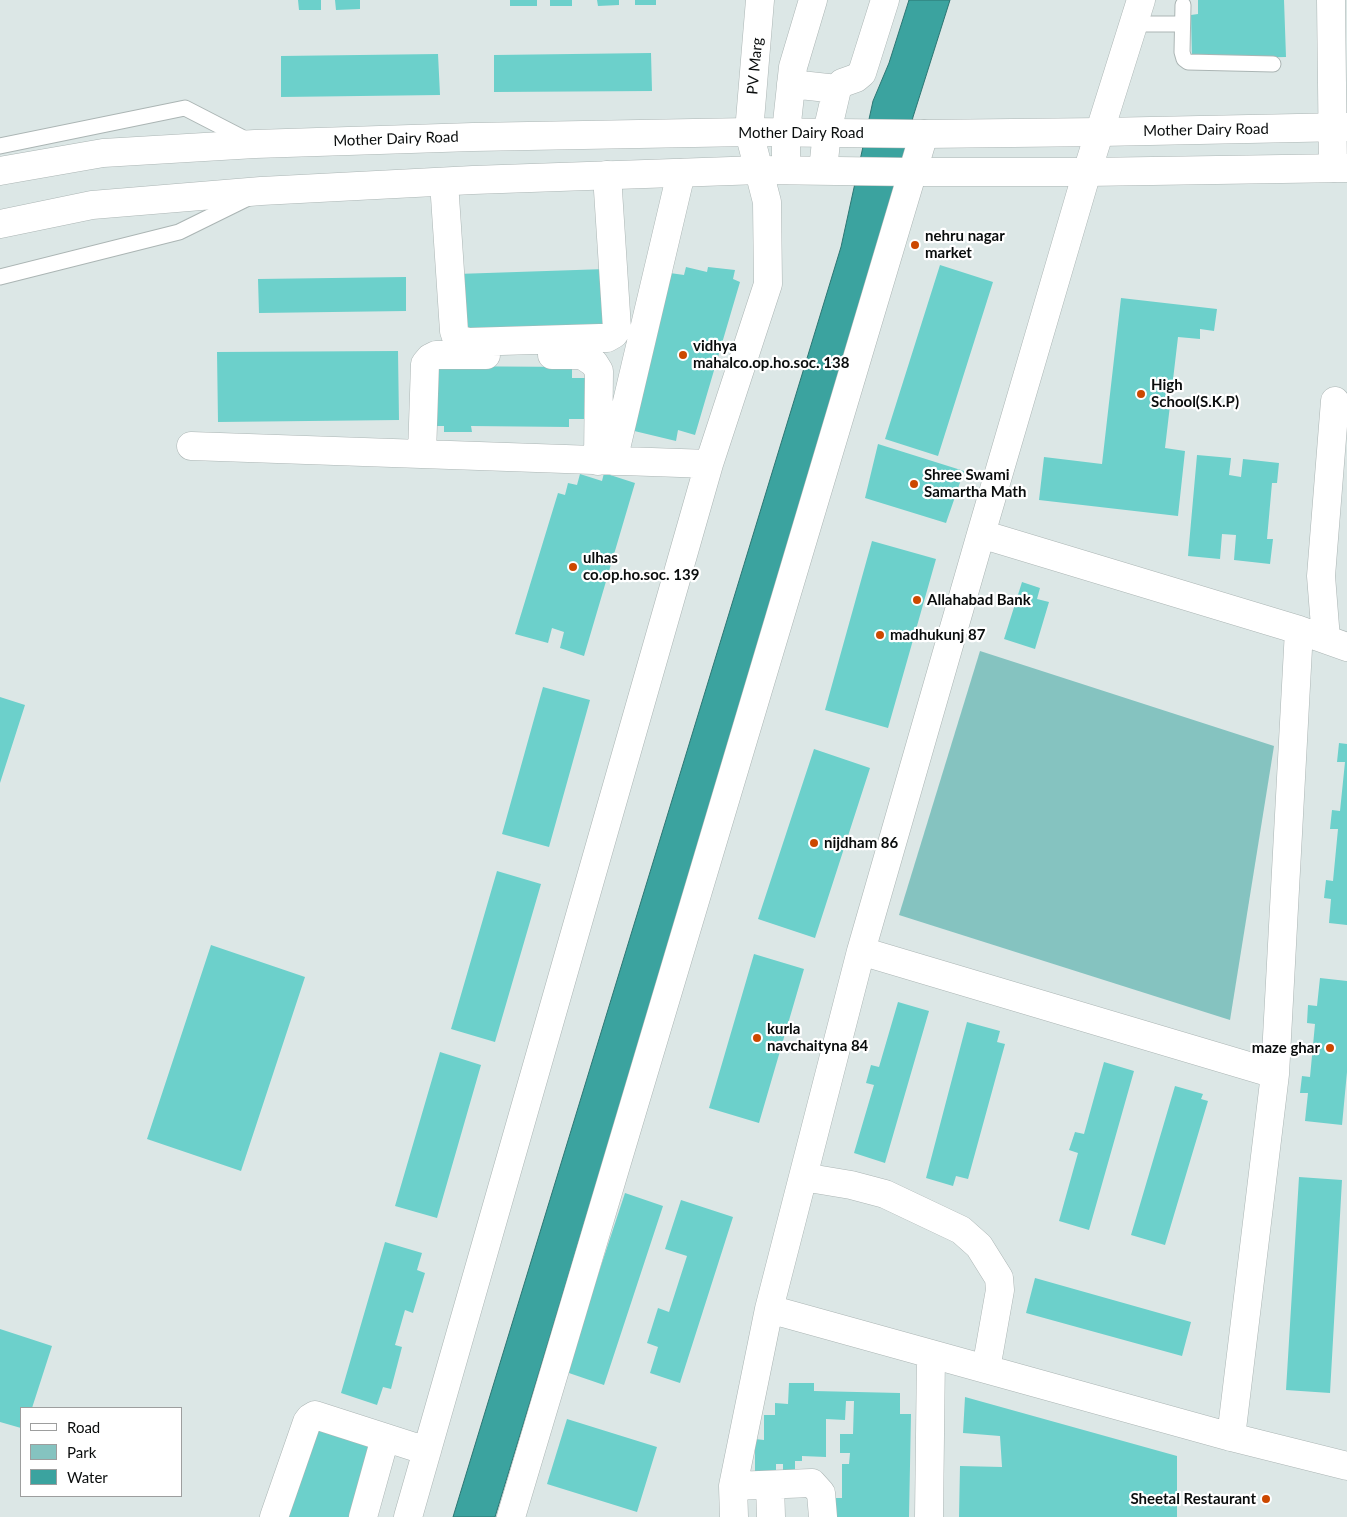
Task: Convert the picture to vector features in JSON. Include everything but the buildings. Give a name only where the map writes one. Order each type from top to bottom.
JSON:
[{"type":"street","name":"PV Marg","points":[[749,132],[760,0]]},
{"type":"street","points":[[408,1517],[709,464],[768,284],[767,202],[773,170],[786,132],[793,67],[813,0]]},
{"type":"street","points":[[836,89],[842,83],[856,78],[862,73],[885,0]]},
{"type":"street","points":[[0,224],[92,205],[260,191],[607,175],[773,170],[1087,172],[1340,168],[1340,127],[1331,0]]},
{"type":"street","points":[[734,1517],[733,1486],[769,1309],[861,951],[1087,172],[1138,12]]},
{"type":"street","points":[[791,84],[836,89]]},
{"type":"street","points":[[833,170],[840,132],[836,89]]},
{"type":"street","name":"Mother Dairy Road","points":[[0,171],[103,153],[255,144],[472,136],[749,132],[918,134],[1340,127]]},
{"type":"street","points":[[749,132],[773,170]]},
{"type":"street","points":[[510,1517],[903,172],[918,134]]},
{"type":"street","points":[[606,461],[681,173]]},
{"type":"street","points":[[444,182],[456,337],[468,342],[608,338],[617,329],[607,175]]},
{"type":"street","points":[[422,454],[425,364],[430,358],[436,355],[575,355],[589,359],[594,363],[598,371],[606,461]]},
{"type":"street","points":[[1335,401],[1321,576],[1336,643]]},
{"type":"street","points":[[191,446],[709,464]]},
{"type":"street","points":[[981,534],[1299,630],[1336,643]]},
{"type":"street","points":[[1231,1437],[1275,1074],[1299,630]]},
{"type":"street","points":[[861,951],[1275,1074]]},
{"type":"street","points":[[803,1177],[885,1194],[961,1230],[979,1246],[1000,1278],[1000,1290],[986,1369]]},
{"type":"street","points":[[769,1309],[1231,1437],[1347,1466]]},
{"type":"street","points":[[929,1517],[930,1354]]},
{"type":"street","points":[[274,1517],[307,1422],[315,1415],[428,1451]]},
{"type":"street","points":[[365,1516],[385,1438]]},
{"type":"street","points":[[733,1486],[812,1483],[821,1493],[823,1517]]},
{"type":"street","points":[[770,1486],[771,1517]]},
{"type":"lane","points":[[1182,5],[1182,52],[1184,59],[1188,62],[1272,64]]},
{"type":"lane","points":[[1138,12],[1182,24]]},
{"type":"lane","name":"Mother Dairy Road","points":[[0,146],[185,108],[255,144]]},
{"type":"lane","points":[[0,277],[179,232],[260,191]]},
{"type":"green space","points":[[980,651],[1274,746],[1230,1020],[899,915]]},
{"type":"water","points":[[909,0],[950,0],[913,117],[886,231],[495,1517],[453,1517],[841,247],[873,101],[889,63]]},
{"type":"place","name":"nehru nagar market","points":[[915,245]]},
{"type":"place","name":"vidhya mahalco.op.ho.soc. 138","points":[[683,355]]},
{"type":"place","name":"High School(S.K.P)","points":[[1141,394]]},
{"type":"place","name":"Shree Swami Samartha Math","points":[[914,484]]},
{"type":"place","name":"ulhas co.op.ho.soc. 139","points":[[573,567]]},
{"type":"place","name":"Allahabad Bank","points":[[917,600]]},
{"type":"place","name":"madhukunj 87","points":[[880,635]]},
{"type":"place","name":"nijdham 86","points":[[814,843]]},
{"type":"place","name":"kurla navchaityna 84","points":[[757,1038]]},
{"type":"place","name":"maze ghar","points":[[1330,1048]]},
{"type":"place","name":"Sheetal Restaurant","points":[[1266,1499]]}]
